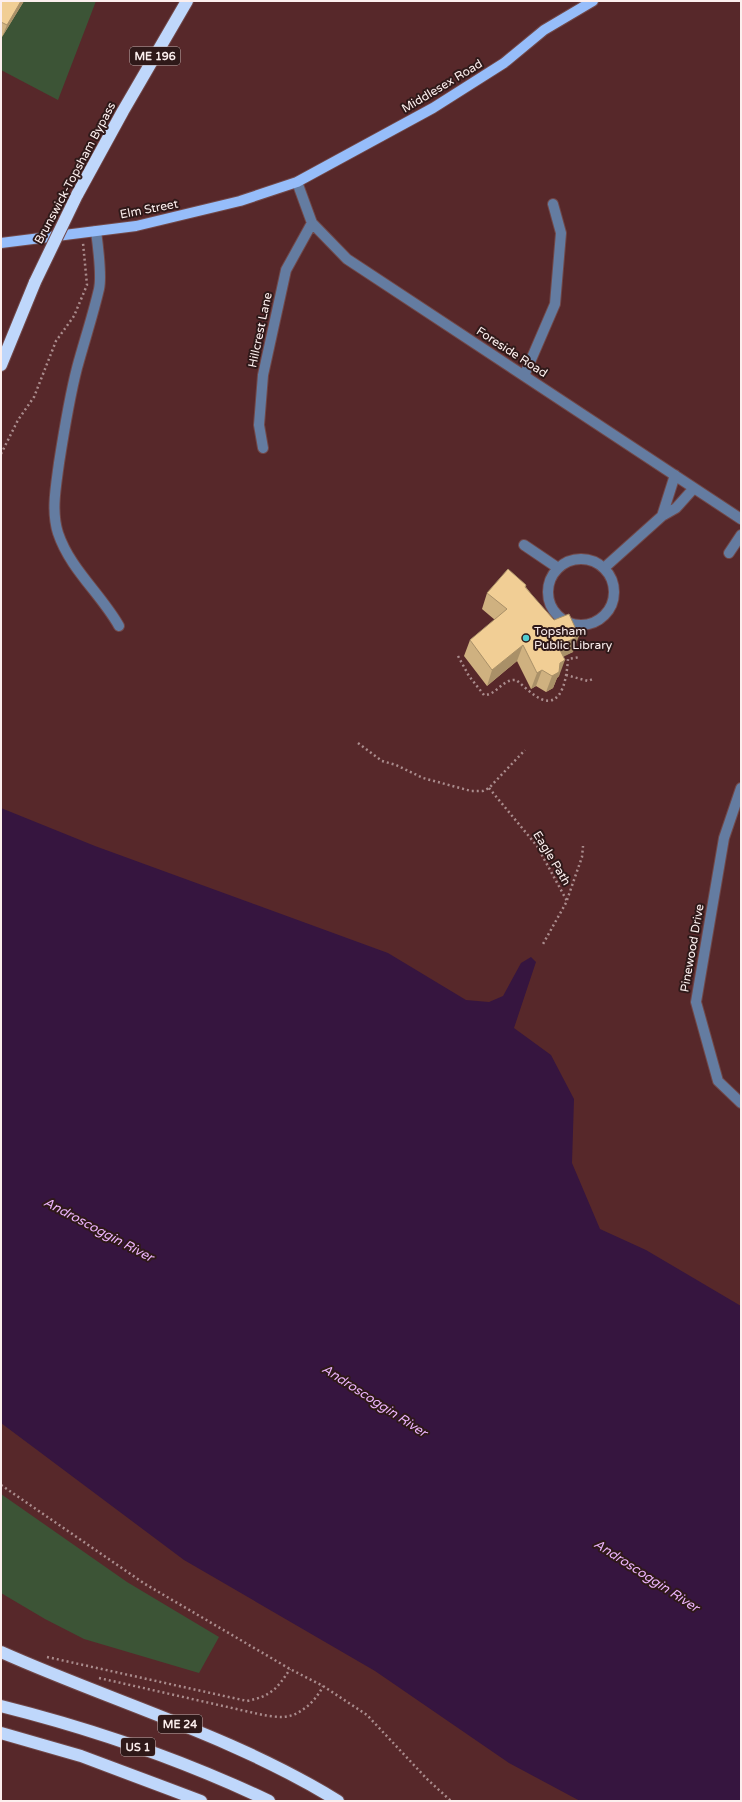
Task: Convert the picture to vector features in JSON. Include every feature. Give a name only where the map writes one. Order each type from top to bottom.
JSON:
[{"type":"highway","name":"Brunswick-Topsham Bypass","points":[[1,365],[35,282],[77,195],[123,111],[187,1]]},
{"type":"highway","name":"ME 24","points":[[1,1652],[227,1744],[290,1774],[338,1801]]},
{"type":"highway","name":"US 1","points":[[1,1706],[71,1725],[165,1756],[270,1801]]},
{"type":"highway","name":"US 1","points":[[1,1733],[81,1756],[171,1788],[201,1801]]},
{"type":"main road","name":"Middlesex Road","points":[[297,182],[433,108],[504,63],[544,30],[593,1]]},
{"type":"main road","name":"Elm Street","points":[[1,243],[136,226],[240,201],[297,182]]},
{"type":"street","name":"Foreside Road","points":[[297,182],[312,223],[347,259],[741,519]]},
{"type":"street","points":[[524,376],[555,304],[561,233],[553,204]]},
{"type":"street","name":"Hillcrest Lane","points":[[263,448],[259,426],[263,375],[286,270],[312,223]]},
{"type":"street","points":[[96,232],[100,287],[88,325],[69,404],[56,485],[55,515],[58,532],[68,555],[95,593],[110,610],[119,626]]},
{"type":"street","points":[[662,516],[675,475]]},
{"type":"street","points":[[604,568],[662,516],[676,508],[694,488]]},
{"type":"street","points":[[729,553],[741,535]]},
{"type":"street","points":[[524,545],[558,568]]},
{"type":"street","points":[[576,560],[591,561],[604,568],[610,576],[614,586],[614,596],[611,606],[606,614],[589,624],[578,625],[568,622],[559,616],[550,603],[548,587],[558,568],[566,563],[576,560]]},
{"type":"street","name":"Pinewood Drive","points":[[741,788],[724,838],[696,1002],[718,1081],[741,1103]]},
{"type":"path","points":[[1,454],[18,420],[34,397],[56,341],[74,316],[87,284],[82,233]]},
{"type":"path","points":[[458,656],[469,676],[484,695],[489,695],[494,692],[506,681],[516,680],[540,698],[546,700],[552,699],[561,693],[566,675],[568,659],[580,657]]},
{"type":"path","points":[[566,675],[588,681],[593,679]]},
{"type":"path","points":[[358,743],[382,761],[396,765],[423,778],[471,791],[483,791],[489,788],[526,750]]},
{"type":"path","name":"Eagle Path","points":[[489,788],[536,846],[567,900]]},
{"type":"path","name":"Eagle Path","points":[[543,944],[567,900],[582,857],[583,846]]},
{"type":"path","points":[[1,1485],[145,1584],[290,1669],[324,1686],[367,1715],[427,1780],[451,1801]]},
{"type":"path","points":[[39,1655],[247,1702],[269,1695],[290,1669]]},
{"type":"path","points":[[92,1676],[263,1715],[283,1717],[297,1713],[308,1706],[324,1686]]},
{"type":"green space","points":[[1,1],[96,1],[58,100],[1,70]]},
{"type":"green space","points":[[1,1494],[127,1582],[219,1637],[199,1673],[84,1639],[45,1619],[1,1593]]},
{"type":"water","name":"Androscoggin River","points":[[1,808],[95,846],[388,953],[466,1000],[489,1002],[503,996],[521,963],[531,957],[536,962],[514,1028],[551,1055],[574,1099],[572,1163],[600,1229],[646,1250],[741,1306],[741,1801],[580,1801],[509,1763],[375,1671],[184,1560],[1,1423]]},
{"type":"building","points":[[1,1],[21,1],[7,25],[1,22]]},
{"type":"building","name":"Topsham Public Library","points":[[508,569],[526,585],[525,587],[554,620],[569,614],[579,636],[558,646],[565,660],[560,663],[559,672],[552,676],[542,670],[537,673],[523,645],[492,670],[470,640],[507,609],[487,593]]},
{"type":"place","name":"Topsham Public Library","points":[[526,638]]}]
